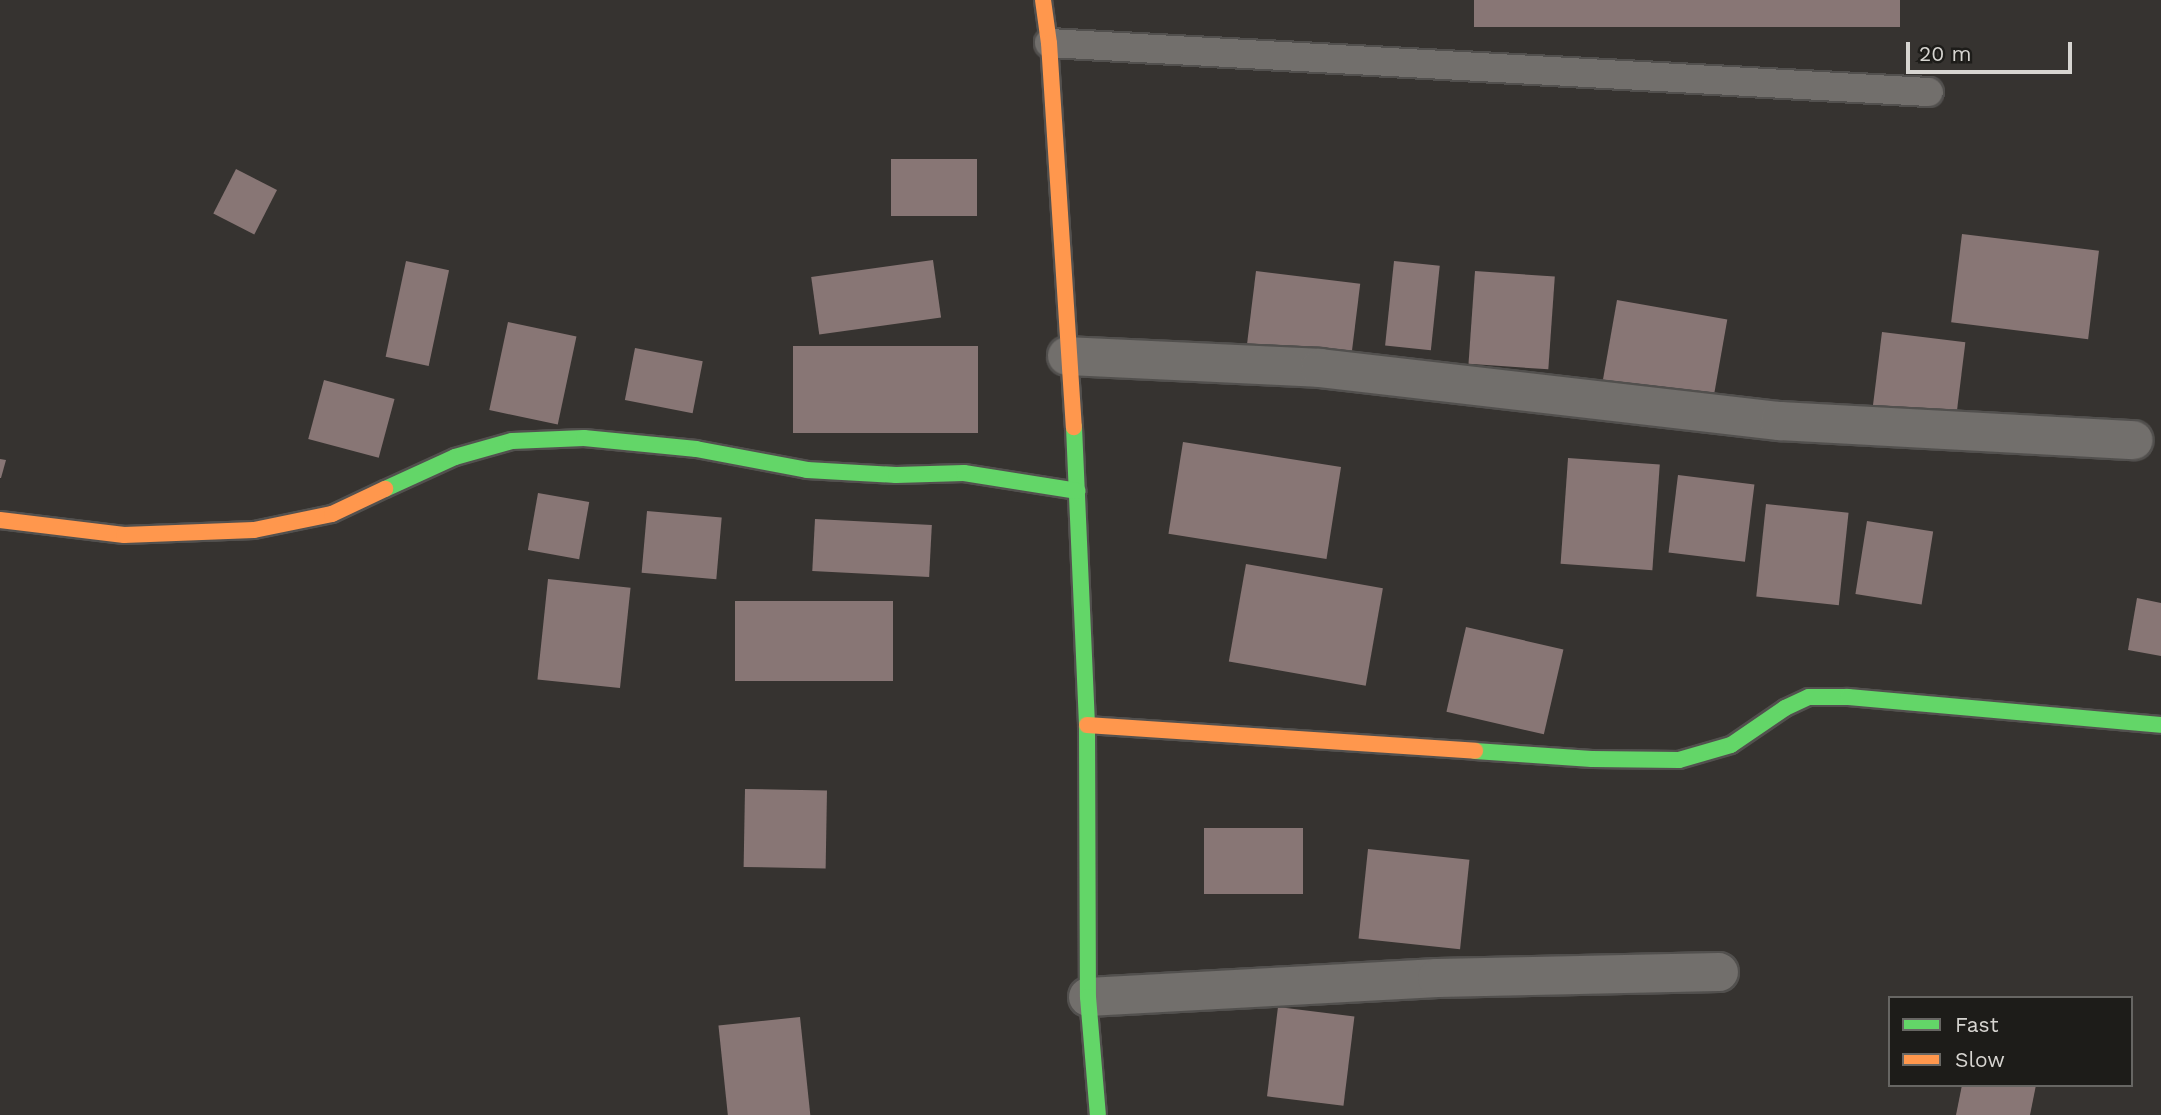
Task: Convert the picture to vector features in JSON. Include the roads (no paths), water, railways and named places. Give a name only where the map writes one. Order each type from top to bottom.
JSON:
[{"type":"main road","points":[[1043,0],[1049,43],[1067,356],[1078,491],[1087,725],[1088,997],[1098,1115]]},
{"type":"main road","points":[[0,520],[124,535],[254,530],[332,514],[455,457],[512,441],[584,438],[696,449],[807,470],[896,475],[964,472],[1078,491]]},
{"type":"main road","points":[[1087,725],[1592,759],[1679,760],[1731,745],[1785,708],[1809,697],[1848,697],[2161,725]]},
{"type":"street","points":[[1067,356],[1321,368],[1780,421],[2133,440]]},
{"type":"street","points":[[1088,997],[1437,978],[1719,972]]},
{"type":"lane","points":[[1049,43],[1720,78],[1928,92]]}]
